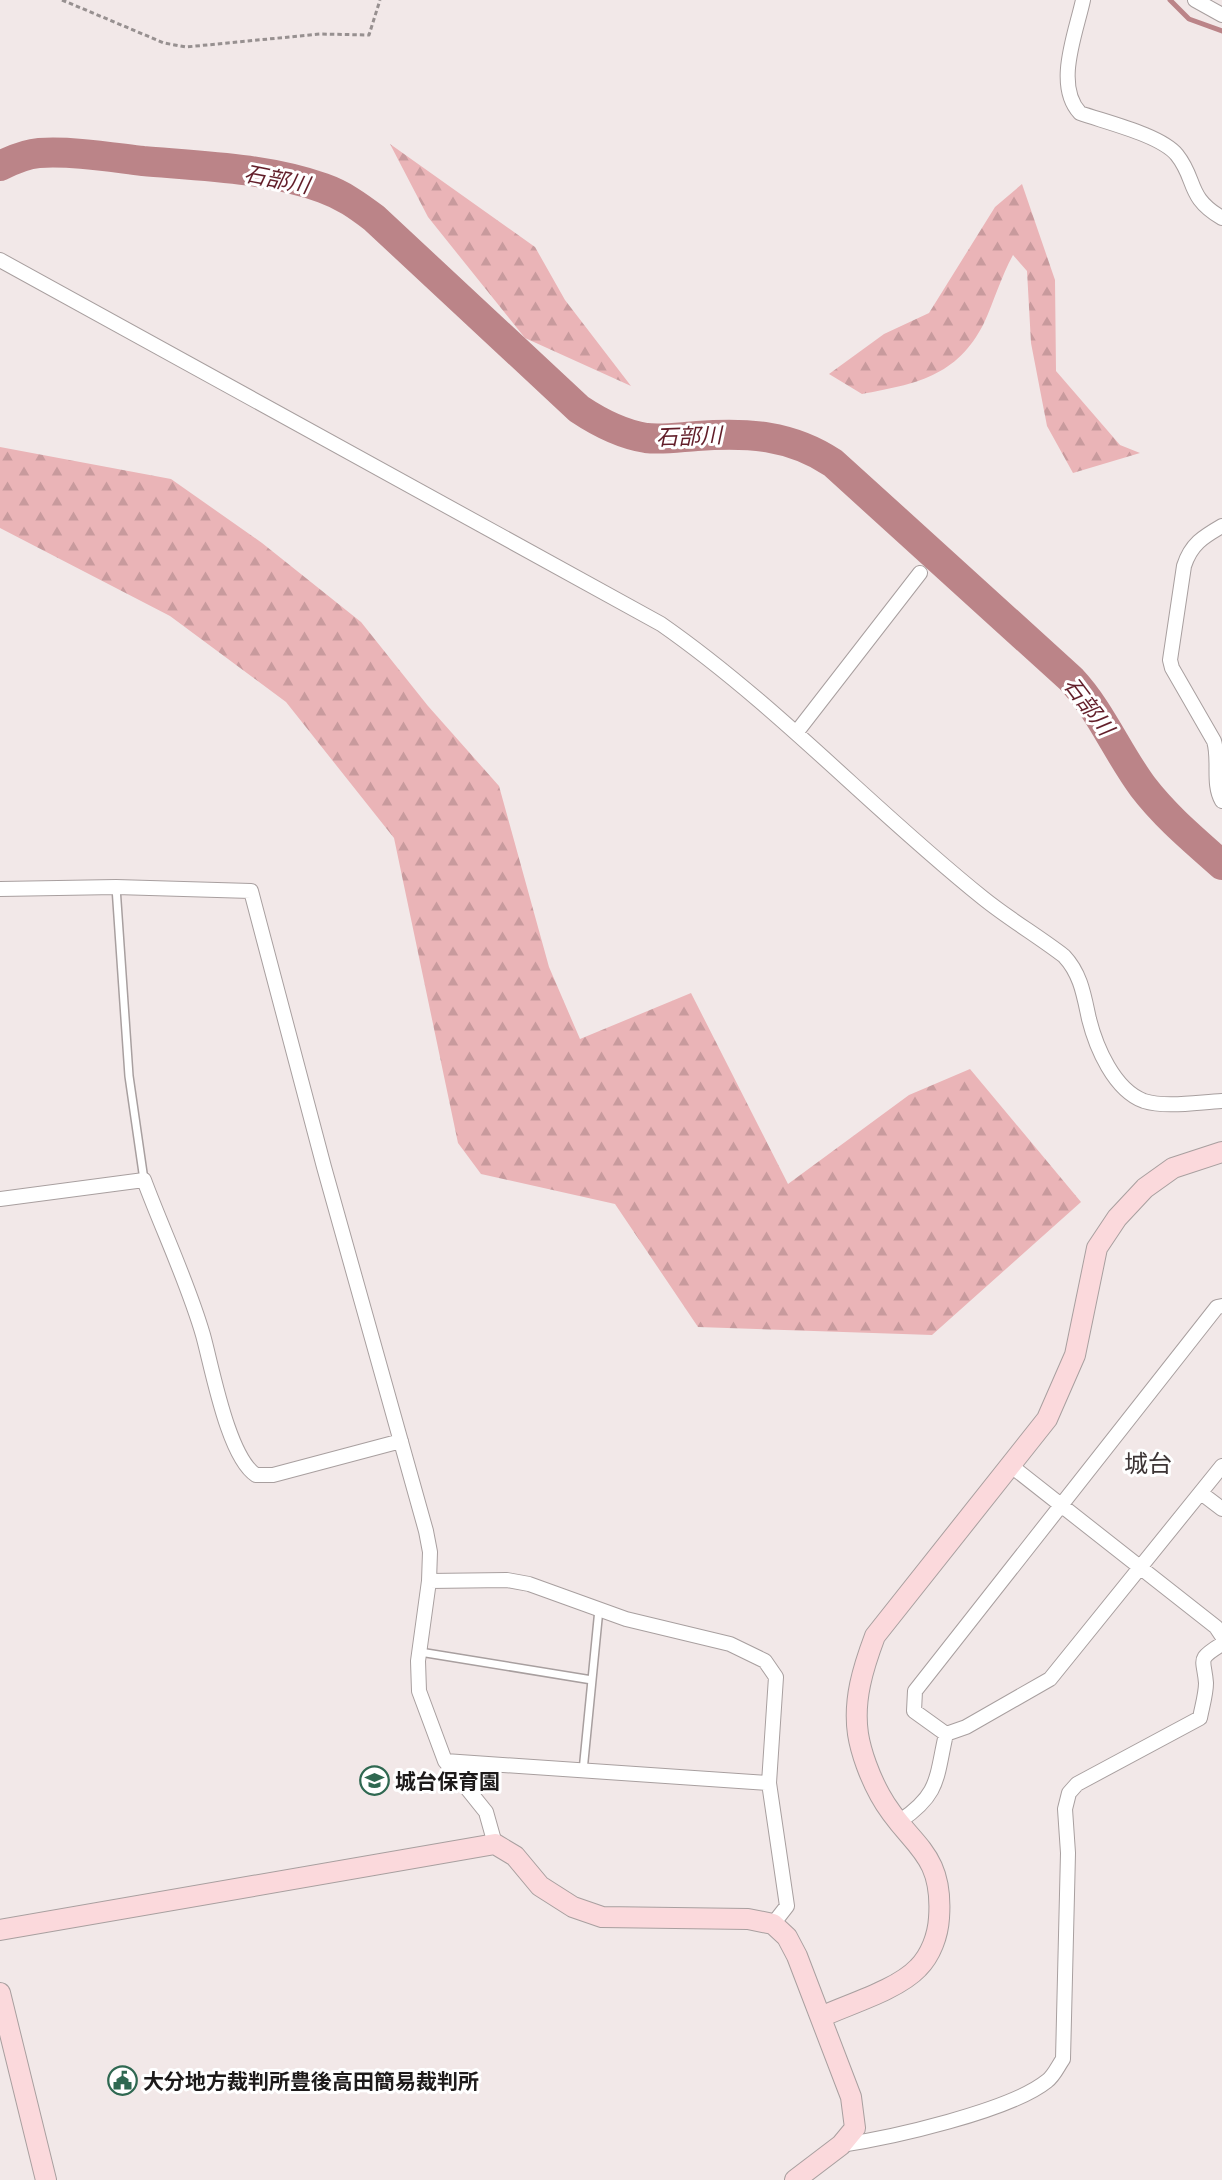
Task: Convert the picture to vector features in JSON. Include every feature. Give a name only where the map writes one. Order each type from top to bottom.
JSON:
[{"type":"street","points":[[1083,0],[1068,71],[1072,105],[1080,113],[1167,145],[1178,157],[1198,199],[1222,218]]},
{"type":"street","points":[[1195,0],[1222,15]]},
{"type":"street","points":[[0,260],[638,609],[689,644],[796,733],[984,899],[1052,947],[1073,966],[1084,993],[1093,1034],[1113,1073],[1133,1095],[1145,1101],[1160,1103],[1222,1101]]},
{"type":"street","points":[[1222,526],[1201,538],[1189,552],[1184,566],[1170,660],[1172,668],[1214,741],[1217,751],[1218,786],[1222,801]]},
{"type":"street","points":[[796,733],[920,573]]},
{"type":"street","points":[[0,889],[116,887],[251,891],[324,1167],[426,1531],[430,1552],[429,1581],[420,1652],[419,1692],[446,1761],[486,1812],[495,1844],[514,1856],[540,1886],[573,1907],[602,1917],[748,1919],[773,1924],[787,1937],[851,2097],[855,2128],[841,2145],[795,2180]]},
{"type":"street","points":[[820,2017],[896,1983],[918,1968],[932,1948],[938,1925],[940,1898],[935,1871],[922,1848],[880,1796],[858,1735],[857,1704],[863,1668],[875,1636],[1047,1419],[1063,1385],[1081,1331],[1088,1284],[1097,1248],[1117,1218],[1145,1188],[1173,1168],[1222,1152]]},
{"type":"street","points":[[0,1199],[144,1180],[203,1335],[211,1374],[225,1420],[250,1471],[263,1476],[273,1475],[401,1441]]},
{"type":"street","points":[[946,1734],[914,1711],[915,1691],[1217,1307],[1222,1306]]},
{"type":"street","points":[[1010,1465],[1216,1627],[1222,1636]]},
{"type":"street","points":[[946,1734],[966,1727],[1050,1679],[1222,1466]]},
{"type":"street","points":[[1201,1493],[1222,1509]]},
{"type":"street","points":[[429,1581],[507,1580],[529,1584],[626,1618],[730,1644],[765,1661],[776,1677],[770,1783],[787,1906],[773,1924]]},
{"type":"street","points":[[841,2145],[877,2140],[999,2105],[1049,2080],[1063,2059],[1068,1853],[1065,1809],[1069,1793],[1077,1784],[1200,1718],[1206,1684],[1201,1666],[1206,1654],[1222,1644]]},
{"type":"street","points":[[900,1821],[923,1805],[933,1790],[946,1734]]},
{"type":"street","points":[[446,1761],[770,1783]]},
{"type":"street","points":[[0,1930],[495,1844]]},
{"type":"street","points":[[0,1993],[46,2180]]},
{"type":"lane","points":[[116,887],[129,1076],[144,1180]]},
{"type":"lane","points":[[583,1771],[599,1609]]},
{"type":"lane","points":[[420,1652],[592,1680]]},
{"type":"path","points":[[62,0],[164,43],[186,47],[320,34],[369,36],[380,0]]},
{"type":"green space","points":[[390,144],[535,247],[565,300],[631,386],[525,338],[428,217]]},
{"type":"green space","points":[[1022,184],[1055,280],[1056,371],[1120,445],[1140,453],[1073,473],[1047,426],[1031,343],[1027,271],[1013,255],[984,323],[973,341],[948,367],[917,381],[862,394],[829,374],[884,334],[929,313],[995,207]]},
{"type":"green space","points":[[0,447],[171,479],[262,543],[361,622],[428,706],[499,786],[549,967],[580,1039],[691,993],[788,1184],[909,1095],[970,1069],[1081,1202],[932,1335],[698,1327],[615,1204],[481,1174],[458,1143],[394,838],[286,702],[170,616],[0,528]]},
{"type":"waterway","points":[[1170,0],[1189,19],[1222,31]]},
{"type":"waterway","name":"石部川","points":[[0,166],[34,154],[78,154],[257,172],[302,181],[323,188],[344,197],[374,218],[579,409],[603,423],[628,434],[652,439],[751,435],[801,446],[833,463],[1071,679],[1091,704],[1143,787],[1181,828],[1222,865]]},
{"type":"place","name":"城台保育園","points":[[374,1781]]},
{"type":"place","name":"大分地方裁判所豊後高田簡易裁判所","points":[[122,2081]]},
{"type":"district","name":"城台","points":[[1148,1463]]}]
